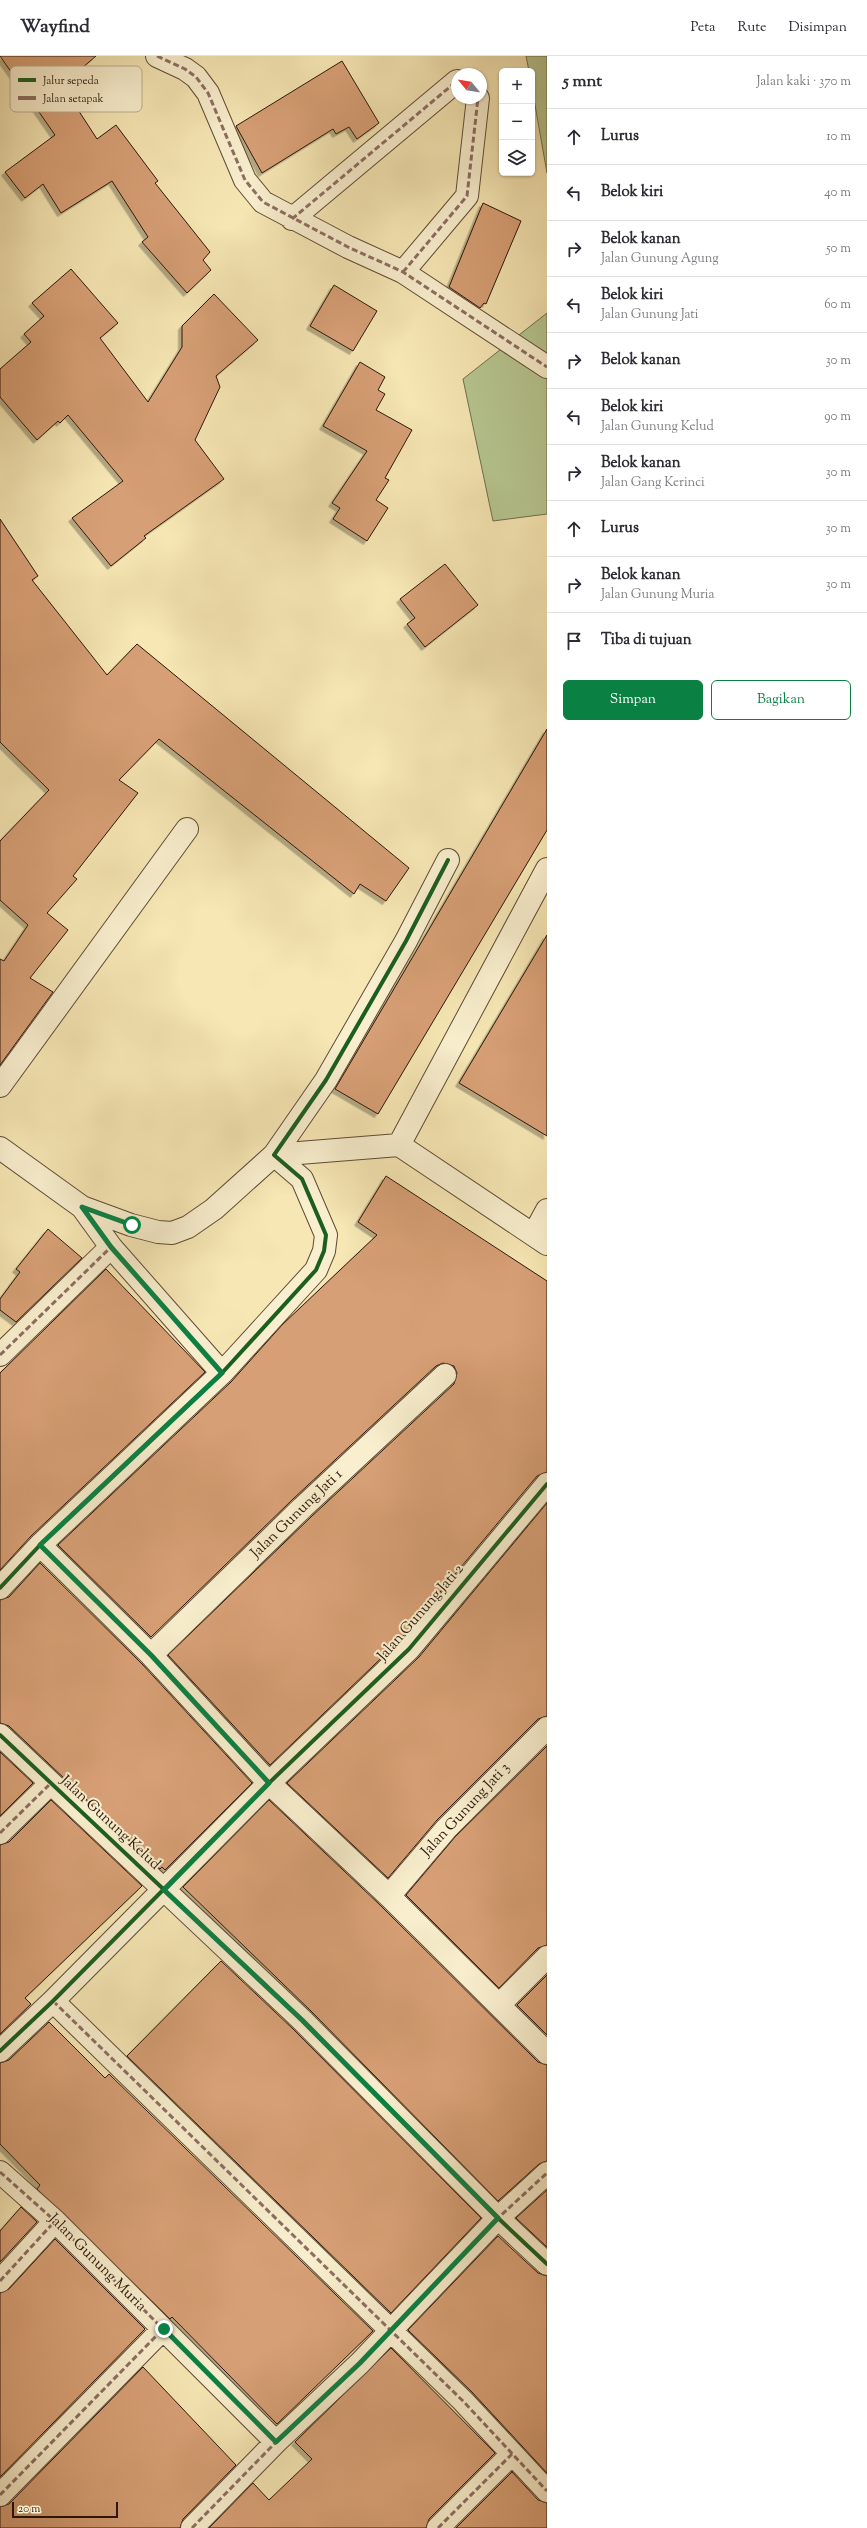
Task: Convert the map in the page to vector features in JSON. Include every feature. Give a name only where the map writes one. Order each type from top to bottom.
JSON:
[{"type":"street","points":[[157,56],[175,62],[196,77],[208,93],[245,180],[263,202],[292,219],[403,272],[547,367]]},
{"type":"street","points":[[292,219],[451,86]]},
{"type":"street","points":[[403,272],[467,196],[477,104]]},
{"type":"street","points":[[0,1086],[187,828]]},
{"type":"street","points":[[0,1148],[82,1207],[132,1225],[158,1232],[172,1233],[188,1227],[214,1209],[274,1155],[326,1080],[406,941],[448,860]]},
{"type":"street","points":[[399,1145],[547,869]]},
{"type":"street","points":[[274,1155],[399,1145],[541,1239],[547,1210]]},
{"type":"street","points":[[0,1588],[40,1545],[222,1373],[316,1270],[324,1251],[326,1235],[302,1179],[274,1155]]},
{"type":"street","points":[[82,1207],[111,1247],[222,1373]]},
{"type":"street","points":[[0,1355],[111,1247]]},
{"type":"street","name":"Jalan Gunung Jati 1","points":[[151,1655],[302,1508],[445,1375]]},
{"type":"street","name":"Jalan Gunung Jati 2","points":[[0,2051],[53,2001],[269,1783],[409,1649],[547,1484]]},
{"type":"street","points":[[40,1545],[151,1655],[269,1783],[388,1896],[547,2053]]},
{"type":"street","name":"Jalan Gunung Jati 3","points":[[388,1896],[446,1829],[547,1728]]},
{"type":"street","name":"Jalan Gunung Kelud","points":[[0,1735],[50,1784],[302,2020],[498,2218],[547,2264]]},
{"type":"street","points":[[0,1833],[50,1784]]},
{"type":"street","points":[[499,2005],[547,1957]]},
{"type":"street","points":[[53,2001],[328,2268],[390,2332],[463,2401],[547,2491]]},
{"type":"street","name":"Jalan Gunung Muria","points":[[0,2172],[55,2221],[276,2442]]},
{"type":"street","points":[[192,2528],[276,2442],[390,2332],[498,2218],[547,2173]]},
{"type":"street","points":[[0,2281],[55,2221]]},
{"type":"street","points":[[0,2494],[164,2329]]},
{"type":"street","points":[[438,2528],[512,2454]]},
{"type":"green space","points":[[526,56],[547,56],[547,173],[535,105],[535,68],[528,68]]},
{"type":"green space","points":[[547,313],[547,514],[493,521],[463,379]]},
{"type":"building","points":[[0,56],[96,56],[84,66],[10,66],[10,70]]},
{"type":"building","points":[[342,61],[379,123],[357,139],[349,127],[336,134],[333,129],[262,173],[236,126]]},
{"type":"building","points":[[39,112],[80,112],[97,139],[116,125],[158,181],[155,183],[210,252],[203,260],[211,270],[187,293],[142,242],[148,237],[112,181],[61,213],[43,184],[25,198],[5,172],[55,135]]},
{"type":"building","points":[[483,203],[521,221],[486,304],[484,303],[480,308],[449,287]]},
{"type":"building","points":[[71,269],[118,323],[100,338],[148,402],[182,347],[182,326],[214,294],[258,340],[216,376],[220,387],[195,440],[224,479],[144,536],[146,538],[111,566],[72,518],[123,481],[68,415],[60,423],[58,421],[37,440],[0,397],[0,369],[31,342],[24,334],[44,316],[32,303]]},
{"type":"building","points":[[334,285],[377,311],[353,351],[310,326]]},
{"type":"building","points":[[360,362],[385,377],[378,390],[385,394],[376,410],[412,430],[385,478],[389,480],[376,500],[388,508],[367,541],[333,519],[340,508],[332,503],[367,451],[323,426]]},
{"type":"building","points":[[0,519],[38,576],[32,580],[107,675],[137,644],[409,868],[386,901],[360,884],[354,894],[159,739],[119,780],[138,793],[73,876],[77,879],[47,913],[68,930],[30,978],[53,992],[0,1065],[0,959],[4,961],[28,925],[0,900],[0,841],[49,790],[0,742]]},
{"type":"building","points":[[445,564],[478,605],[425,647],[407,624],[415,618],[400,599]]},
{"type":"building","points":[[547,729],[547,830],[378,1114],[335,1089]]},
{"type":"building","points":[[547,935],[547,1136],[459,1083]]},
{"type":"building","points":[[386,1176],[547,1281],[547,1472],[537,1476],[400,1640],[270,1765],[168,1655],[311,1517],[454,1384],[457,1373],[454,1366],[443,1363],[436,1366],[293,1499],[151,1637],[58,1545],[231,1382],[282,1325],[377,1235],[358,1222]]},
{"type":"building","points":[[48,1229],[82,1258],[16,1322],[0,1310],[0,1299],[20,1272],[16,1269]]},
{"type":"building","points":[[106,1269],[205,1372],[31,1536],[0,1570],[0,1373]]},
{"type":"building","points":[[547,1503],[547,1716],[538,1719],[437,1820],[388,1878],[287,1783],[419,1657]]},
{"type":"building","points":[[40,1563],[142,1664],[252,1783],[165,1870],[162,1867],[160,1869],[9,1726],[0,1723],[0,1600],[9,1597]]},
{"type":"building","points":[[547,1746],[547,1945],[538,1948],[499,1988],[406,1895],[455,1837]]},
{"type":"building","points":[[0,1752],[33,1783],[0,1816]]},
{"type":"building","points":[[51,1800],[142,1886],[25,1998],[31,2004],[0,2034],[0,1845],[9,1842]]},
{"type":"building","points":[[269,1800],[380,1905],[538,2062],[547,2065],[547,2161],[539,2164],[498,2201],[311,2011],[183,1887]]},
{"type":"building","points":[[221,1961],[293,2029],[481,2218],[391,2313],[127,2056]]},
{"type":"building","points":[[547,1975],[547,2035],[517,2005]]},
{"type":"building","points":[[49,2022],[105,2078],[109,2074],[373,2331],[277,2424],[172,2317],[170,2319],[37,2189],[40,2185],[0,2144],[0,2063],[9,2060]]},
{"type":"building","points":[[547,2190],[547,2247],[516,2218]]},
{"type":"building","points":[[21,2207],[37,2222],[0,2262],[0,2231]]},
{"type":"building","points":[[498,2236],[538,2273],[547,2276],[547,2473],[472,2392],[408,2330]]},
{"type":"building","points":[[55,2239],[145,2329],[0,2477],[0,2293],[9,2289]]},
{"type":"building","points":[[391,2348],[495,2453],[429,2519],[426,2528],[209,2528],[253,2483],[269,2500],[312,2459],[295,2442]]},
{"type":"building","points":[[143,2367],[236,2465],[183,2519],[180,2528],[0,2528],[0,2507],[9,2504]]},
{"type":"building","points":[[512,2472],[538,2500],[547,2503],[547,2528],[456,2528]]},
{"type":"marked path","points":[[157,56],[185,69],[196,77],[208,93],[245,180],[263,202],[348,247],[403,272],[547,367]]},
{"type":"marked path","points":[[292,219],[451,86]]},
{"type":"marked path","points":[[403,272],[467,196],[477,104]]},
{"type":"marked path","points":[[82,1207],[111,1247],[222,1373]]},
{"type":"marked path","points":[[0,1355],[111,1247]]},
{"type":"marked path","points":[[0,1833],[50,1784]]},
{"type":"marked path","points":[[53,2001],[463,2401],[547,2491]]},
{"type":"marked path","points":[[0,2172],[55,2221],[276,2442]]},
{"type":"marked path","points":[[192,2528],[276,2442],[360,2363],[498,2218],[547,2173]]},
{"type":"marked path","points":[[0,2281],[55,2221]]},
{"type":"marked path","points":[[0,2495],[163,2329]]},
{"type":"marked path","points":[[438,2528],[512,2454]]},
{"type":"cycle path","points":[[0,1588],[40,1545],[222,1373],[316,1270],[324,1251],[326,1235],[302,1179],[274,1155],[326,1080],[406,941],[448,860]]},
{"type":"cycle path","points":[[0,2051],[53,2001],[269,1783],[409,1649],[547,1484]]},
{"type":"cycle path","points":[[0,1735],[302,2020],[498,2218],[547,2264]]},
{"type":"route","points":[[132,1225],[82,1207],[111,1247],[222,1373],[40,1545],[151,1655],[269,1783],[164,1890],[302,2020],[498,2218],[456,2264],[360,2363],[276,2442],[164,2329]]}]
